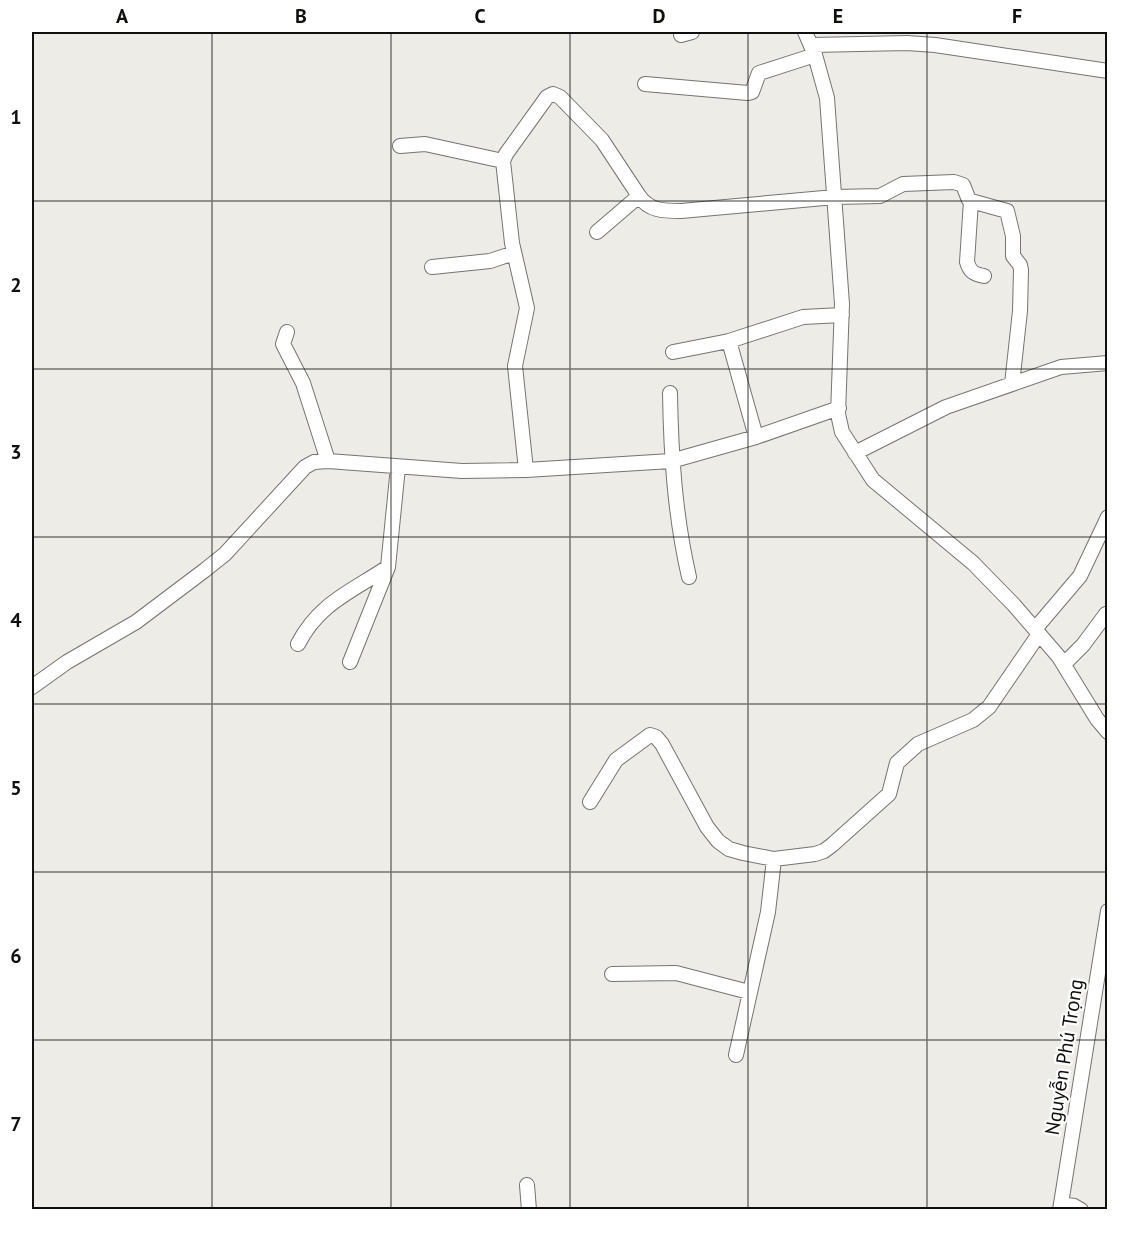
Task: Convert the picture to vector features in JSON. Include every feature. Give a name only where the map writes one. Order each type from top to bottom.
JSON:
[{"type":"street","points":[[805,32],[813,50],[827,98],[842,315],[839,408],[842,432],[873,480],[973,563],[1037,632],[1064,664],[1107,732]]},
{"type":"street","points":[[645,84],[748,93],[752,92],[759,73],[813,50],[907,43],[1107,71]]},
{"type":"street","points":[[526,470],[515,366],[527,308],[510,234],[503,161],[547,97],[553,94],[560,97],[602,140],[639,195],[648,206],[657,210],[669,211],[835,197],[880,196],[903,184],[954,182],[963,184],[969,200],[1007,211],[1013,236],[1013,256],[1020,265],[1020,311],[1012,384]]},
{"type":"street","points":[[400,146],[425,144],[503,161]]},
{"type":"street","points":[[597,232],[639,195]]},
{"type":"street","points":[[971,201],[967,262],[969,270],[974,274],[984,276]]},
{"type":"street","points":[[432,267],[490,261],[514,253]]},
{"type":"street","points":[[673,352],[729,341],[803,317],[842,315]]},
{"type":"street","points":[[287,332],[283,344],[303,383],[328,461]]},
{"type":"street","points":[[729,341],[756,437]]},
{"type":"street","points":[[855,453],[946,407],[1070,365],[1107,363]]},
{"type":"street","points":[[670,393],[671,461],[678,524],[689,577]]},
{"type":"street","points":[[32,687],[67,662],[136,622],[225,554],[305,467],[314,462],[328,461],[462,471],[526,470],[671,461],[756,437],[839,408]]},
{"type":"street","points":[[350,662],[388,567],[398,467]]},
{"type":"street","points":[[590,802],[616,760],[650,735],[656,737],[662,744],[707,827],[718,841],[736,851],[774,859],[824,851],[889,794],[897,763],[911,750],[918,744],[973,720],[989,708],[1037,632],[1080,576],[1107,517]]},
{"type":"street","points":[[298,644],[307,626],[333,601],[388,567]]},
{"type":"street","points":[[1064,664],[1083,645],[1106,614]]},
{"type":"street","points":[[736,1055],[768,912],[774,859]]},
{"type":"street","name":"Nguyễn Phú Trọng","points":[[1061,1207],[1107,911]]},
{"type":"street","points":[[612,974],[676,973],[749,992]]},
{"type":"street","points":[[528,1185],[529,1209]]},
{"type":"street","points":[[1061,1207],[1081,1209]]}]
